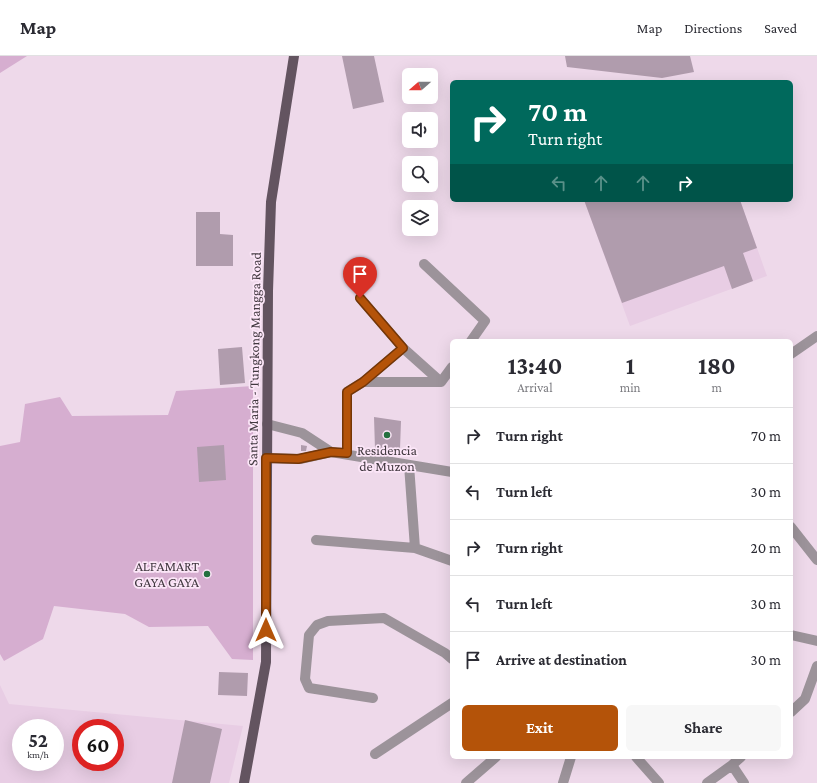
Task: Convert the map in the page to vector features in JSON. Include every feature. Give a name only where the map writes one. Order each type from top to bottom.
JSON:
[{"type":"main road","name":"Santa Maria - Tungkong Mangga Road","points":[[244,783],[266,662],[266,458],[268,291],[271,202],[294,56]]},
{"type":"street","points":[[424,264],[485,321],[472,339]]},
{"type":"street","points":[[360,298],[403,348],[441,382]]},
{"type":"street","points":[[793,353],[817,336]]},
{"type":"street","points":[[347,453],[347,392],[363,382],[403,348]]},
{"type":"street","points":[[441,382],[450,370]]},
{"type":"street","points":[[363,382],[441,382]]},
{"type":"street","points":[[267,424],[302,433],[331,452]]},
{"type":"street","points":[[266,458],[300,458],[331,452],[347,453],[450,472]]},
{"type":"street","points":[[409,465],[415,548]]},
{"type":"street","points":[[793,530],[817,560]]},
{"type":"street","points":[[316,540],[415,548],[450,560]]},
{"type":"street","points":[[374,698],[309,688],[305,678],[309,634],[317,625],[328,621],[384,618],[450,657]]},
{"type":"street","points":[[793,636],[817,640]]},
{"type":"street","points":[[793,710],[804,699],[817,666]]},
{"type":"street","points":[[375,754],[450,704]]},
{"type":"street","points":[[466,783],[494,759]]},
{"type":"street","points":[[563,783],[570,759]]},
{"type":"street","points":[[638,759],[659,783]]},
{"type":"street","points":[[707,783],[739,759]]},
{"type":"street","points":[[732,765],[744,783]]},
{"type":"shaded area","points":[[0,56],[27,56],[0,73]]},
{"type":"shaded area","points":[[585,202],[741,202],[767,276],[630,326]]},
{"type":"shaded area","points":[[253,386],[253,660],[232,659],[208,626],[149,627],[125,614],[54,606],[43,639],[4,661],[0,654],[0,446],[20,442],[25,404],[60,397],[72,416],[168,415],[176,391]]},
{"type":"shaded area","points":[[0,685],[9,704],[243,726],[229,783],[0,783]]},
{"type":"building","points":[[342,56],[374,56],[384,102],[353,109]]},
{"type":"building","points":[[565,56],[690,56],[694,72],[662,78],[567,67]]},
{"type":"building","points":[[585,202],[741,202],[757,248],[743,253],[753,281],[732,289],[724,266],[622,303]]},
{"type":"building","points":[[196,212],[220,212],[220,234],[233,235],[233,266],[196,266]]},
{"type":"building","points":[[242,347],[245,383],[220,385],[218,349]]},
{"type":"building","name":"Residencia de Muzon","points":[[374,417],[401,421],[400,449],[375,449]]},
{"type":"building","points":[[224,445],[226,480],[199,482],[197,447]]},
{"type":"building","points":[[301,445],[307,446],[306,451],[301,451]]},
{"type":"building","points":[[219,672],[248,673],[247,696],[218,695]]},
{"type":"building","points":[[185,720],[222,729],[210,783],[172,783]]},
{"type":"place","name":"Residencia de Muzon","points":[[387,435]]},
{"type":"place","name":"ALFAMART GAYA GAYA","points":[[207,574]]},
{"type":"route","points":[[266,630],[266,458],[298,459],[331,452],[347,453],[347,392],[363,382],[403,348],[360,298]]}]
